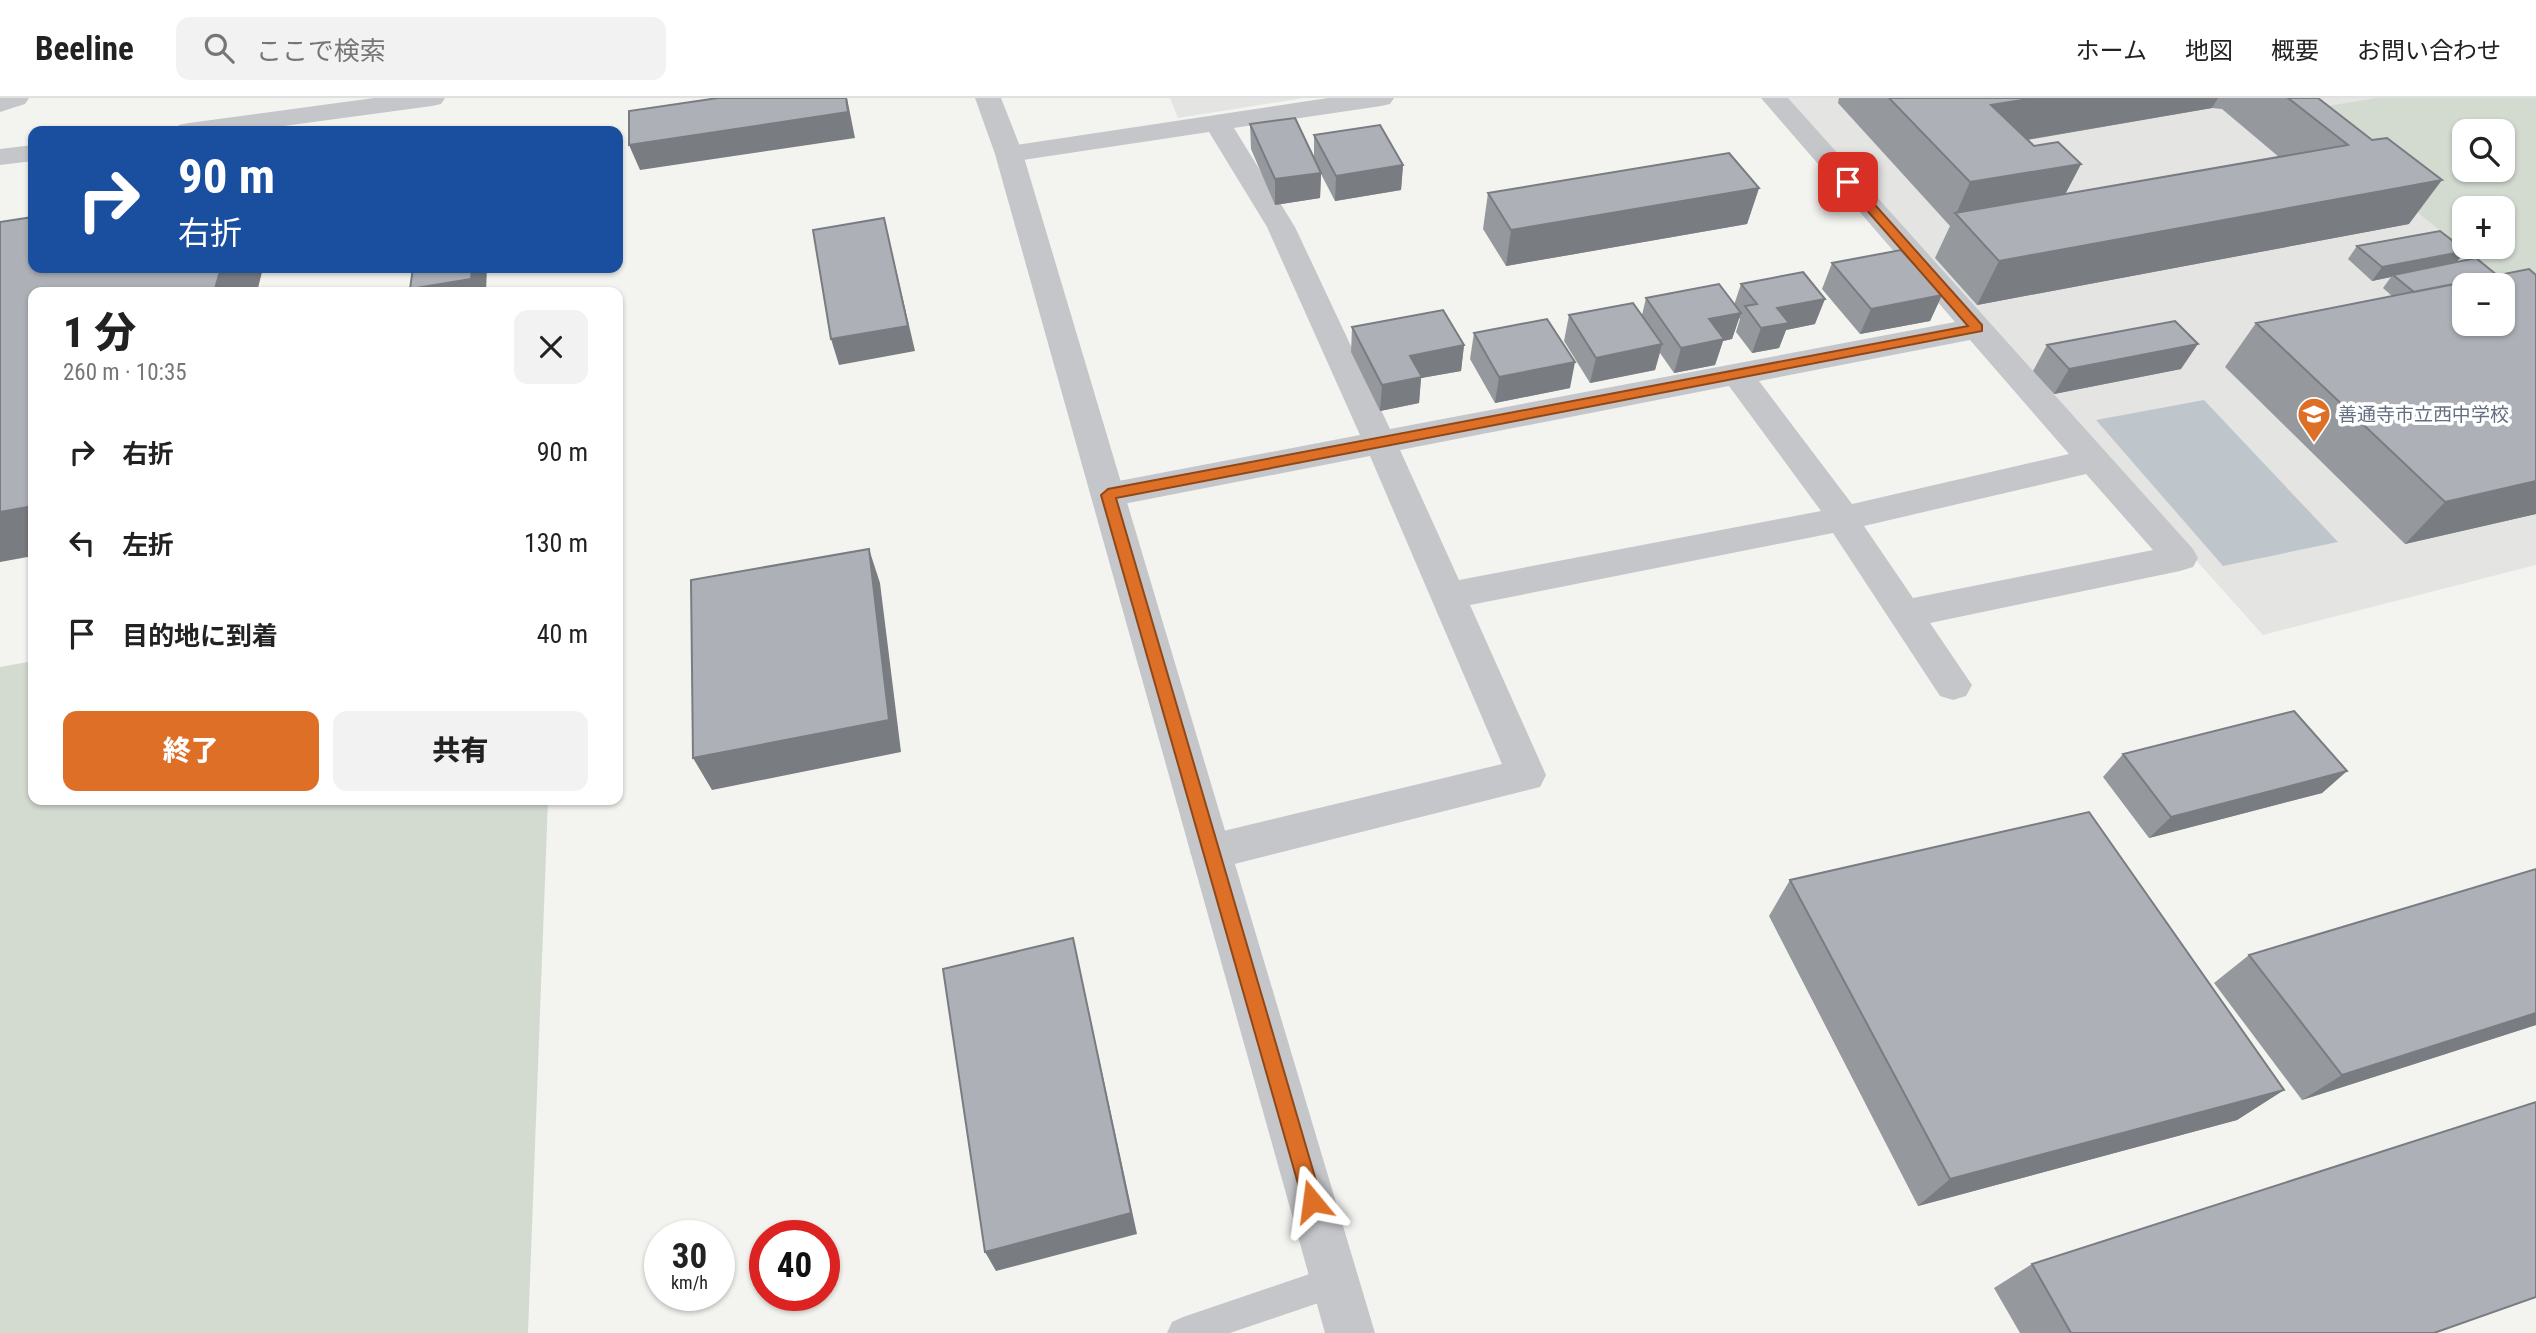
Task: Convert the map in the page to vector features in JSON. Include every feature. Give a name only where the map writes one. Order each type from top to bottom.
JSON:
[{"type":"street","points":[[0,104],[16,98]]},
{"type":"street","points":[[226,126],[432,98]]},
{"type":"street","points":[[988,98],[1009,154],[1350,1333]]},
{"type":"street","points":[[1009,154],[1381,98]]},
{"type":"street","points":[[1774,98],[2180,558],[1904,614]]},
{"type":"street","points":[[1211,852],[1526,775],[1380,443],[1281,228],[1217,123]]},
{"type":"street","points":[[0,157],[28,154]]},
{"type":"street","points":[[1108,495],[1978,328]]},
{"type":"street","points":[[1737,374],[1832,500],[1904,614],[1953,685]]},
{"type":"street","points":[[1447,596],[1843,519],[2094,460]]},
{"type":"lane","points":[[1183,1333],[1336,1281]]},
{"type":"shaded area","points":[[1170,98],[1304,98],[1178,118]]},
{"type":"shaded area","name":"善通寺市立西中学校","points":[[1782,98],[2536,98],[2536,565],[2263,635]]},
{"type":"shaded area","points":[[2376,98],[2536,98],[2536,307],[2515,290],[2515,273],[2493,273],[2476,259],[2515,259],[2515,196],[2452,196],[2452,240],[2292,112]]},
{"type":"shaded area","points":[[2204,400],[2338,542],[2223,566],[2096,420]]},
{"type":"shaded area","points":[[28,662],[28,805],[548,805],[528,1333],[0,1333],[0,667]]},
{"type":"building","points":[[718,98],[846,98],[848,112],[629,145],[629,111]]},
{"type":"building","points":[[1889,98],[2035,98],[1991,105],[2034,146],[2058,142],[2081,164],[1970,182]]},
{"type":"building","points":[[2288,98],[2318,98],[2372,140],[2387,138],[2442,180],[1999,261],[1955,213],[2348,145]]},
{"type":"building","points":[[1295,118],[1321,173],[1275,179],[1250,124]]},
{"type":"building","points":[[1380,125],[1403,165],[1336,176],[1314,135]]},
{"type":"building","points":[[1729,153],[1759,188],[1511,230],[1488,193]]},
{"type":"building","points":[[28,218],[28,273],[220,273],[215,287],[28,287],[28,507],[0,512],[0,222]]},
{"type":"building","points":[[884,218],[908,326],[831,339],[813,230]]},
{"type":"building","points":[[2440,231],[2452,240],[2452,254],[2382,267],[2357,246]]},
{"type":"building","points":[[1901,250],[1942,295],[1871,309],[1832,263]]},
{"type":"building","points":[[2471,259],[2477,259],[2494,273],[2452,273],[2452,285],[2414,292],[2393,275]]},
{"type":"building","points":[[2529,269],[2536,275],[2536,481],[2445,502],[2256,323],[2452,284],[2452,336],[2515,336],[2515,273],[2509,273]]},
{"type":"building","points":[[1803,272],[1825,299],[1777,308],[1789,323],[1761,328],[1745,306],[1757,304],[1741,284]]},
{"type":"building","points":[[412,273],[472,273],[471,279],[410,287]]},
{"type":"building","points":[[1719,284],[1741,313],[1709,319],[1724,339],[1681,348],[1646,298]]},
{"type":"building","points":[[1633,303],[1662,344],[1596,358],[1569,315]]},
{"type":"building","points":[[1443,310],[1464,345],[1410,356],[1422,377],[1382,385],[1352,327]]},
{"type":"building","points":[[1547,319],[1575,362],[1499,377],[1474,333]]},
{"type":"building","points":[[2175,321],[2198,344],[2069,369],[2047,345]]},
{"type":"building","points":[[869,549],[889,720],[693,758],[691,580]]},
{"type":"building","points":[[2294,711],[2347,771],[2171,817],[2123,754]]},
{"type":"building","points":[[2089,812],[2284,1090],[1950,1179],[1790,880]]},
{"type":"building","points":[[2536,869],[2536,1013],[2342,1075],[2249,955]]},
{"type":"building","points":[[1073,938],[1131,1213],[985,1252],[943,969]]},
{"type":"building","points":[[2536,1102],[2536,1297],[2434,1333],[2071,1333],[2032,1264]]},
{"type":"place","name":"善通寺市立西中学校","points":[[2314,444]]},
{"type":"route","points":[[1312,1201],[1108,495],[1978,328],[1848,182]]}]
